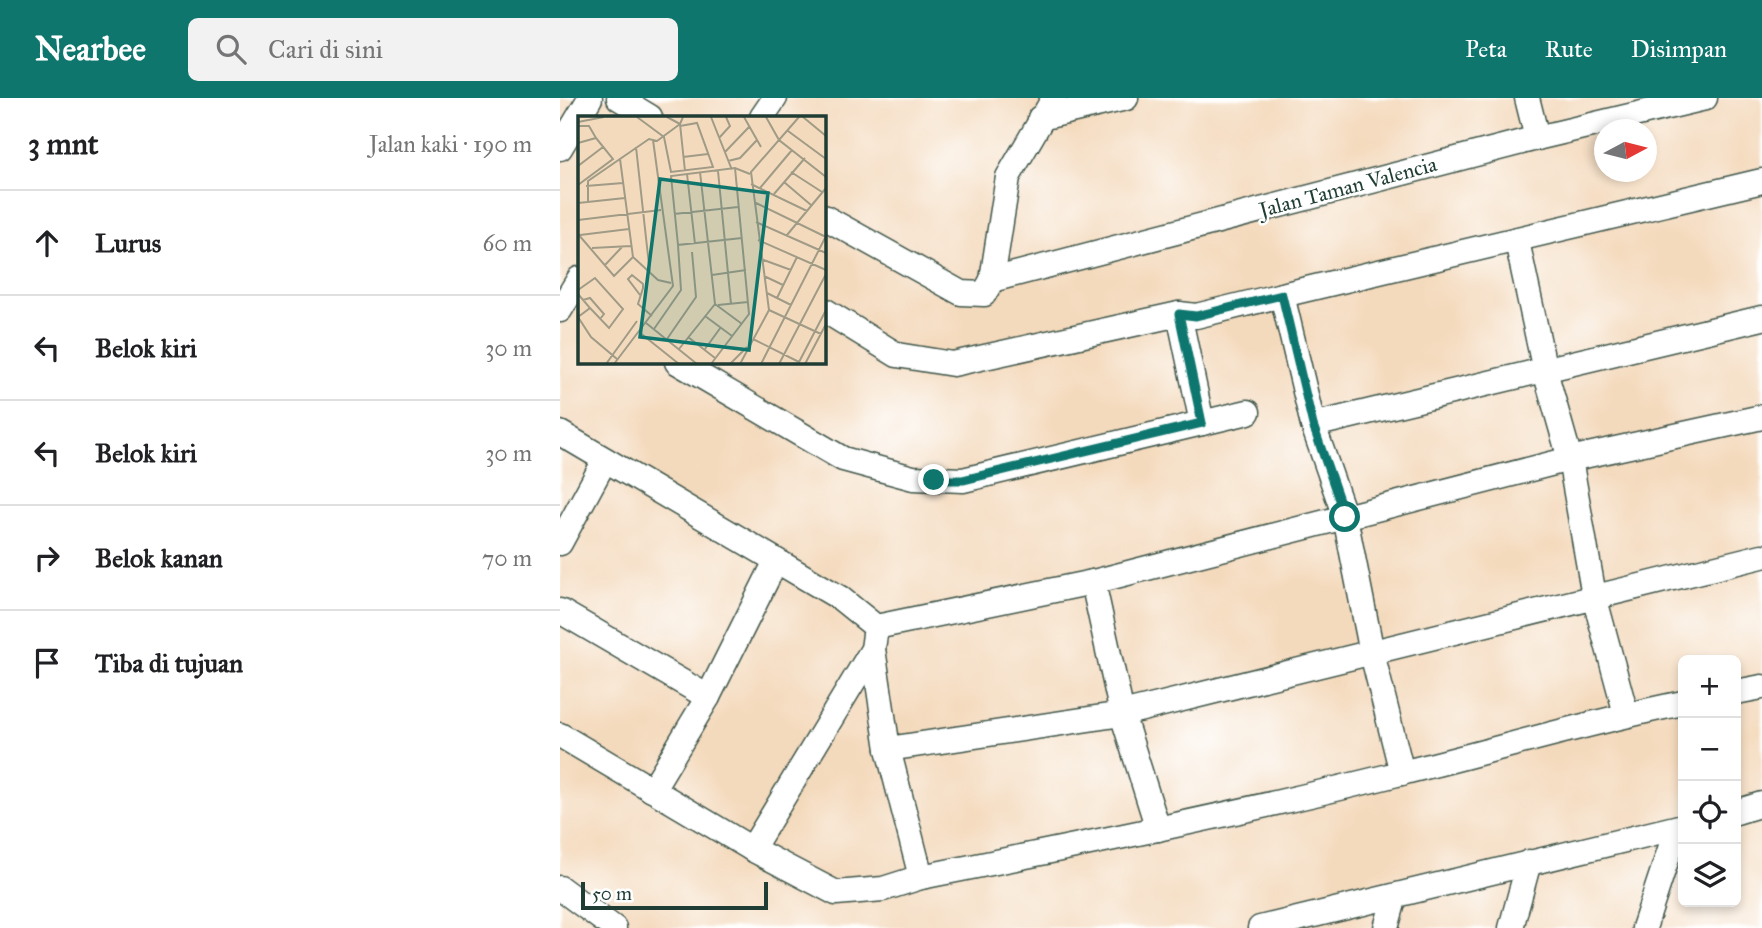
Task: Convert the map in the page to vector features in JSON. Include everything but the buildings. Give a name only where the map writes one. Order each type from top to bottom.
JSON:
[{"type":"street","points":[[579,116],[590,98]]},
{"type":"street","points":[[619,98],[648,116]]},
{"type":"street","points":[[763,116],[775,98]]},
{"type":"street","points":[[992,280],[1008,177],[1047,108],[1126,98]]},
{"type":"street","points":[[1527,98],[1537,138]]},
{"type":"street","name":"Jalan Taman Valencia","points":[[826,217],[961,293],[984,294],[992,280],[1537,138],[1705,98]]},
{"type":"street","points":[[560,148],[578,118]]},
{"type":"street","points":[[826,311],[897,355],[953,364],[1179,314],[1196,316],[1762,181]]},
{"type":"street","points":[[1517,241],[1545,371],[1570,459],[1594,596],[1626,714]]},
{"type":"street","points":[[1282,295],[1313,425],[1345,517],[1372,653],[1402,773]]},
{"type":"street","points":[[1179,314],[1202,423]]},
{"type":"street","points":[[1313,425],[1762,318]]},
{"type":"street","points":[[680,364],[843,459],[914,478],[963,480],[1248,412]]},
{"type":"street","points":[[752,849],[874,638],[1570,459],[1762,417]]},
{"type":"street","points":[[560,433],[775,563],[840,598],[874,638],[888,750],[921,877]]},
{"type":"street","points":[[560,543],[605,460]]},
{"type":"street","points":[[888,750],[1122,714],[1762,556]]},
{"type":"street","points":[[652,790],[708,697],[775,563]]},
{"type":"street","points":[[1093,582],[1122,714],[1158,829]]},
{"type":"street","points":[[560,611],[708,697]]},
{"type":"street","points":[[1741,691],[1762,687]]},
{"type":"street","points":[[560,735],[752,849],[836,892],[883,889],[921,877],[1158,829],[1402,773],[1626,714],[1678,704]]},
{"type":"street","points":[[1741,810],[1762,804]]},
{"type":"street","points":[[1261,928],[1678,827]]},
{"type":"street","points":[[1644,928],[1678,833]]},
{"type":"street","points":[[1511,928],[1529,862]]},
{"type":"street","points":[[560,888],[612,927]]},
{"type":"street","points":[[1386,928],[1395,896]]},
{"type":"street","points":[[560,908],[612,927]]},
{"type":"route","points":[[934,480],[963,480],[1202,423],[1179,314],[1196,316],[1282,295],[1313,425],[1345,517]]}]
